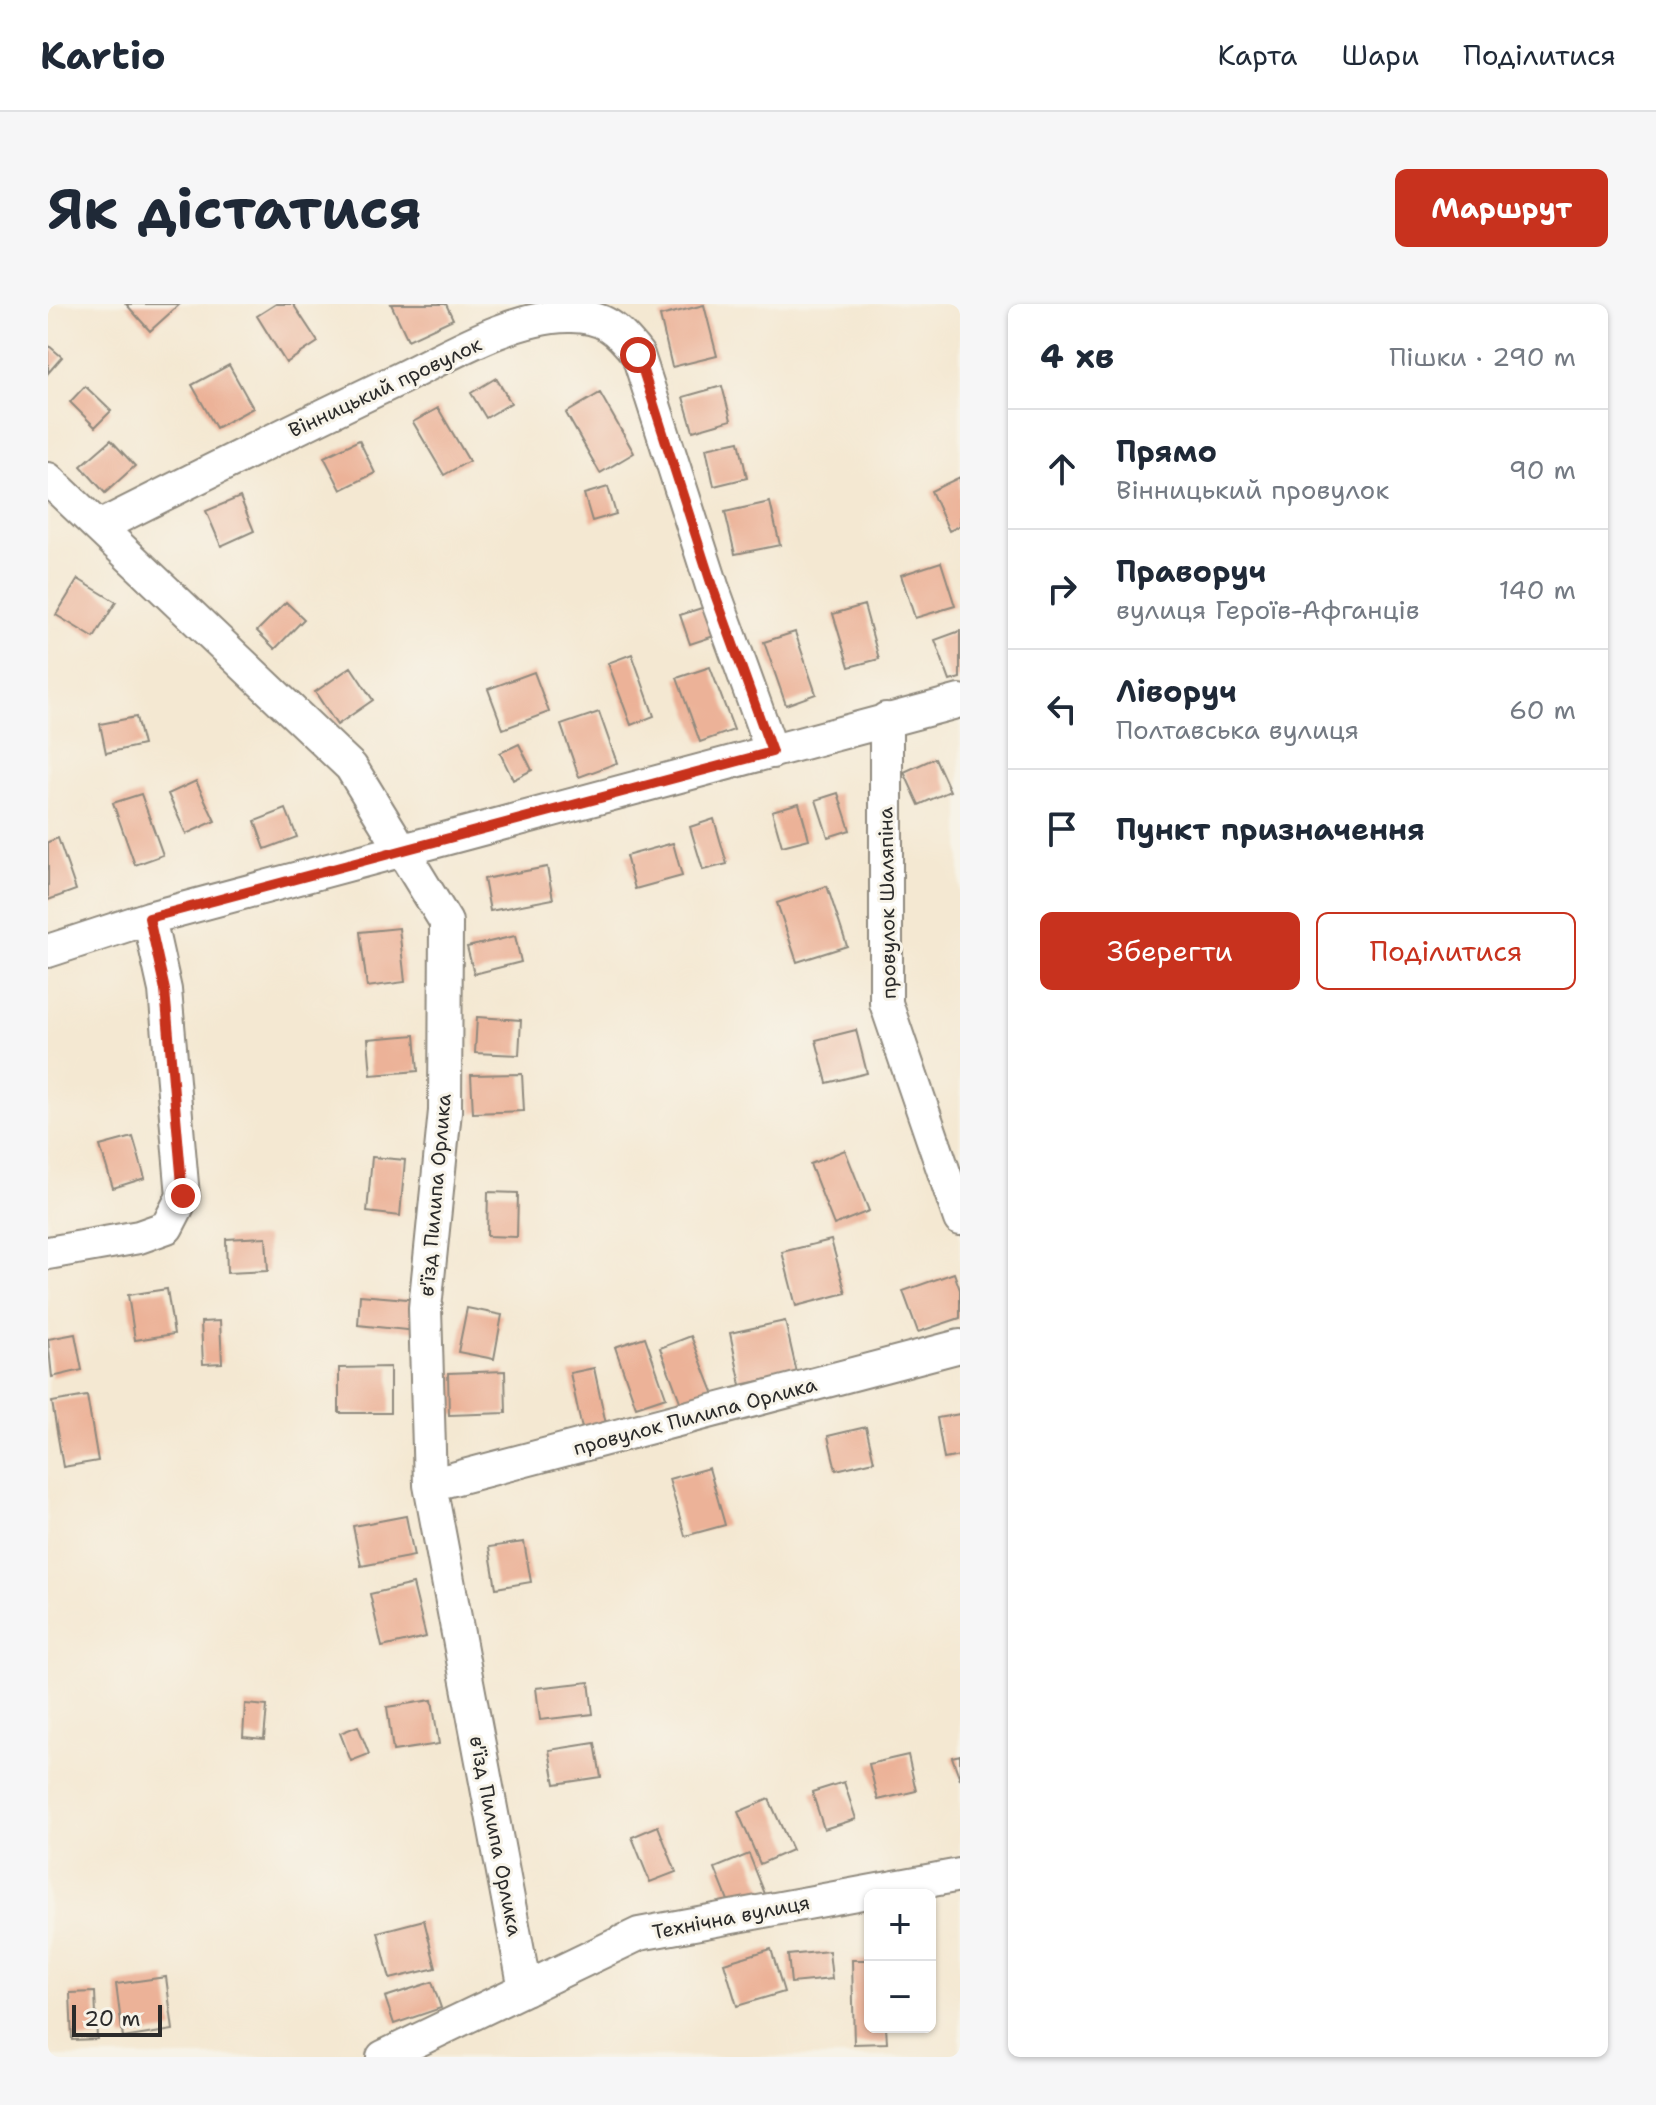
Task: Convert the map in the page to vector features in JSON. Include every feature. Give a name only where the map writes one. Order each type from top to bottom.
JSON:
[{"type":"street","name":"Вінницький провулок","points":[[99,527],[256,448],[492,336],[534,319],[570,315],[600,320],[620,331],[638,355],[712,586],[772,752]]},
{"type":"street","name":"в'їзд Пилипа Орлика","points":[[48,479],[351,767],[446,922],[445,1111],[425,1308],[430,1485],[525,1989]]},
{"type":"street","points":[[48,951],[149,918],[960,701]]},
{"type":"street","name":"провулок Шаляпіна","points":[[886,719],[886,1003],[960,1219]]},
{"type":"street","points":[[48,1253],[139,1237],[167,1227],[183,1196],[165,990],[149,918]]},
{"type":"street","name":"провулок Пилипа Орлика","points":[[430,1485],[960,1346]]},
{"type":"street","name":"Технічна вулиця","points":[[383,2057],[639,1934],[960,1875]]},
{"type":"building","points":[[126,304],[180,304],[150,331]]},
{"type":"building","points":[[276,304],[293,304],[318,342],[286,363],[257,316]]},
{"type":"building","points":[[391,304],[446,304],[453,319],[408,340]]},
{"type":"building","points":[[704,305],[717,356],[672,367],[660,316]]},
{"type":"building","points":[[48,345],[62,357],[48,373]]},
{"type":"building","points":[[229,365],[253,408],[216,428],[192,385]]},
{"type":"building","points":[[496,378],[511,403],[486,418],[471,393]]},
{"type":"building","points":[[85,386],[111,411],[95,427],[70,402]]},
{"type":"building","points":[[722,386],[731,420],[693,431],[683,397]]},
{"type":"building","points":[[600,393],[634,453],[600,473],[566,413]]},
{"type":"building","points":[[438,408],[469,461],[444,475],[413,422]]},
{"type":"building","points":[[111,440],[135,466],[105,493],[81,466]]},
{"type":"building","points":[[359,440],[375,473],[341,490],[324,457]]},
{"type":"building","points":[[739,441],[747,478],[714,486],[706,448]]},
{"type":"building","points":[[960,477],[960,526],[949,531],[931,491]]},
{"type":"building","points":[[608,487],[616,514],[592,521],[584,494]]},
{"type":"building","points":[[240,497],[254,531],[221,546],[206,511]]},
{"type":"building","points":[[770,502],[780,545],[735,554],[725,512]]},
{"type":"building","points":[[941,562],[955,606],[915,618],[901,575]]},
{"type":"building","points":[[78,579],[116,602],[94,638],[56,615]]},
{"type":"building","points":[[286,602],[304,619],[275,649],[257,631]]},
{"type":"building","points":[[711,605],[720,634],[690,644],[680,615]]},
{"type":"building","points":[[864,605],[879,659],[849,667],[833,614]]},
{"type":"building","points":[[960,631],[960,678],[950,681],[935,640]]},
{"type":"building","points":[[795,632],[816,694],[786,705],[764,642]]},
{"type":"building","points":[[632,654],[654,716],[631,725],[608,663]]},
{"type":"building","points":[[351,667],[373,700],[337,725],[315,692]]},
{"type":"building","points":[[710,667],[734,730],[700,742],[677,678]]},
{"type":"building","points":[[534,672],[549,712],[503,729],[488,689]]},
{"type":"building","points":[[599,712],[617,763],[579,777],[561,725]]},
{"type":"building","points":[[136,717],[143,745],[106,753],[100,724]]},
{"type":"building","points":[[519,744],[532,770],[513,780],[500,753]]},
{"type":"building","points":[[935,758],[950,791],[919,805],[904,772]]},
{"type":"building","points":[[196,781],[215,821],[186,834],[168,794]]},
{"type":"building","points":[[838,793],[850,830],[828,837],[816,800]]},
{"type":"building","points":[[141,794],[163,855],[135,865],[113,803]]},
{"type":"building","points":[[799,803],[809,839],[782,846],[772,811]]},
{"type":"building","points":[[286,809],[297,837],[265,849],[255,821]]},
{"type":"building","points":[[714,819],[727,864],[703,870],[690,827]]},
{"type":"building","points":[[58,838],[76,890],[48,900],[48,842]]},
{"type":"building","points":[[673,843],[682,876],[635,889],[626,856]]},
{"type":"building","points":[[547,867],[553,899],[490,911],[484,879]]},
{"type":"building","points":[[827,886],[847,946],[797,962],[777,903]]},
{"type":"building","points":[[399,928],[405,982],[367,987],[360,932]]},
{"type":"building","points":[[515,936],[521,962],[474,974],[467,947]]},
{"type":"building","points":[[477,1017],[521,1020],[519,1055],[475,1053]]},
{"type":"building","points":[[856,1030],[867,1073],[827,1083],[816,1040]]},
{"type":"building","points":[[415,1035],[418,1071],[371,1075],[368,1039]]},
{"type":"building","points":[[522,1074],[524,1111],[473,1113],[471,1075]]},
{"type":"building","points":[[133,1137],[145,1178],[113,1188],[100,1146]]},
{"type":"building","points":[[845,1150],[869,1211],[834,1225],[810,1164]]},
{"type":"building","points":[[372,1157],[405,1160],[400,1216],[367,1212]]},
{"type":"building","points":[[488,1192],[518,1193],[517,1237],[487,1236]]},
{"type":"building","points":[[266,1237],[268,1271],[227,1273],[226,1239]]},
{"type":"building","points":[[831,1240],[846,1293],[796,1306],[782,1252]]},
{"type":"building","points":[[954,1273],[960,1290],[960,1318],[918,1332],[903,1291]]},
{"type":"building","points":[[167,1289],[174,1334],[135,1340],[128,1295]]},
{"type":"building","points":[[360,1295],[419,1300],[416,1331],[358,1325]]},
{"type":"building","points":[[467,1308],[502,1315],[494,1359],[458,1352]]},
{"type":"building","points":[[220,1321],[222,1363],[203,1364],[201,1322]]},
{"type":"building","points":[[785,1321],[797,1373],[741,1385],[730,1333]]},
{"type":"building","points":[[75,1334],[82,1370],[52,1377],[48,1339]]},
{"type":"building","points":[[691,1336],[716,1400],[684,1412],[660,1348]]},
{"type":"building","points":[[645,1337],[666,1397],[636,1407],[615,1347]]},
{"type":"building","points":[[390,1367],[390,1413],[339,1413],[339,1368]]},
{"type":"building","points":[[594,1368],[606,1424],[582,1429],[570,1373]]},
{"type":"building","points":[[505,1371],[506,1413],[449,1415],[448,1373]]},
{"type":"building","points":[[87,1396],[98,1461],[63,1467],[52,1402]]},
{"type":"building","points":[[960,1414],[960,1456],[944,1459],[937,1418]]},
{"type":"building","points":[[866,1427],[874,1461],[836,1470],[828,1436]]},
{"type":"building","points":[[709,1468],[725,1525],[685,1536],[669,1479]]},
{"type":"building","points":[[406,1516],[414,1556],[361,1566],[353,1526]]},
{"type":"building","points":[[524,1542],[531,1582],[496,1588],[489,1547]]},
{"type":"building","points":[[413,1584],[426,1637],[382,1647],[370,1594]]},
{"type":"building","points":[[589,1682],[593,1714],[540,1720],[536,1688]]},
{"type":"building","points":[[432,1700],[439,1744],[393,1751],[387,1707]]},
{"type":"building","points":[[245,1704],[267,1706],[264,1739],[243,1737]]},
{"type":"building","points":[[358,1726],[369,1754],[351,1761],[340,1733]]},
{"type":"building","points":[[595,1743],[601,1777],[555,1784],[549,1750]]},
{"type":"building","points":[[908,1755],[916,1791],[878,1800],[869,1764]]},
{"type":"building","points":[[960,1755],[960,1779],[952,1757]]},
{"type":"building","points":[[844,1782],[856,1819],[824,1829],[812,1792]]},
{"type":"building","points":[[769,1799],[792,1850],[760,1864],[738,1812]]},
{"type":"building","points":[[658,1826],[676,1872],[650,1882],[632,1837]]},
{"type":"building","points":[[749,1854],[765,1894],[731,1908],[715,1868]]},
{"type":"building","points":[[424,1920],[436,1968],[390,1979],[378,1932]]},
{"type":"building","points":[[771,1949],[784,1992],[737,2006],[724,1963]]},
{"type":"building","points":[[829,1951],[832,1979],[791,1983],[788,1955]]},
{"type":"building","points":[[852,1960],[864,1960],[864,2033],[886,2033],[887,2043],[854,2044]]},
{"type":"building","points":[[166,1977],[173,2030],[123,2038],[116,1984]]},
{"type":"building","points":[[432,1982],[441,2008],[394,2024],[385,1997]]},
{"type":"building","points":[[95,1992],[97,2039],[72,2040],[70,1993]]},
{"type":"route","points":[[183,1196],[165,990],[149,918],[772,752],[712,586],[638,355]]}]
